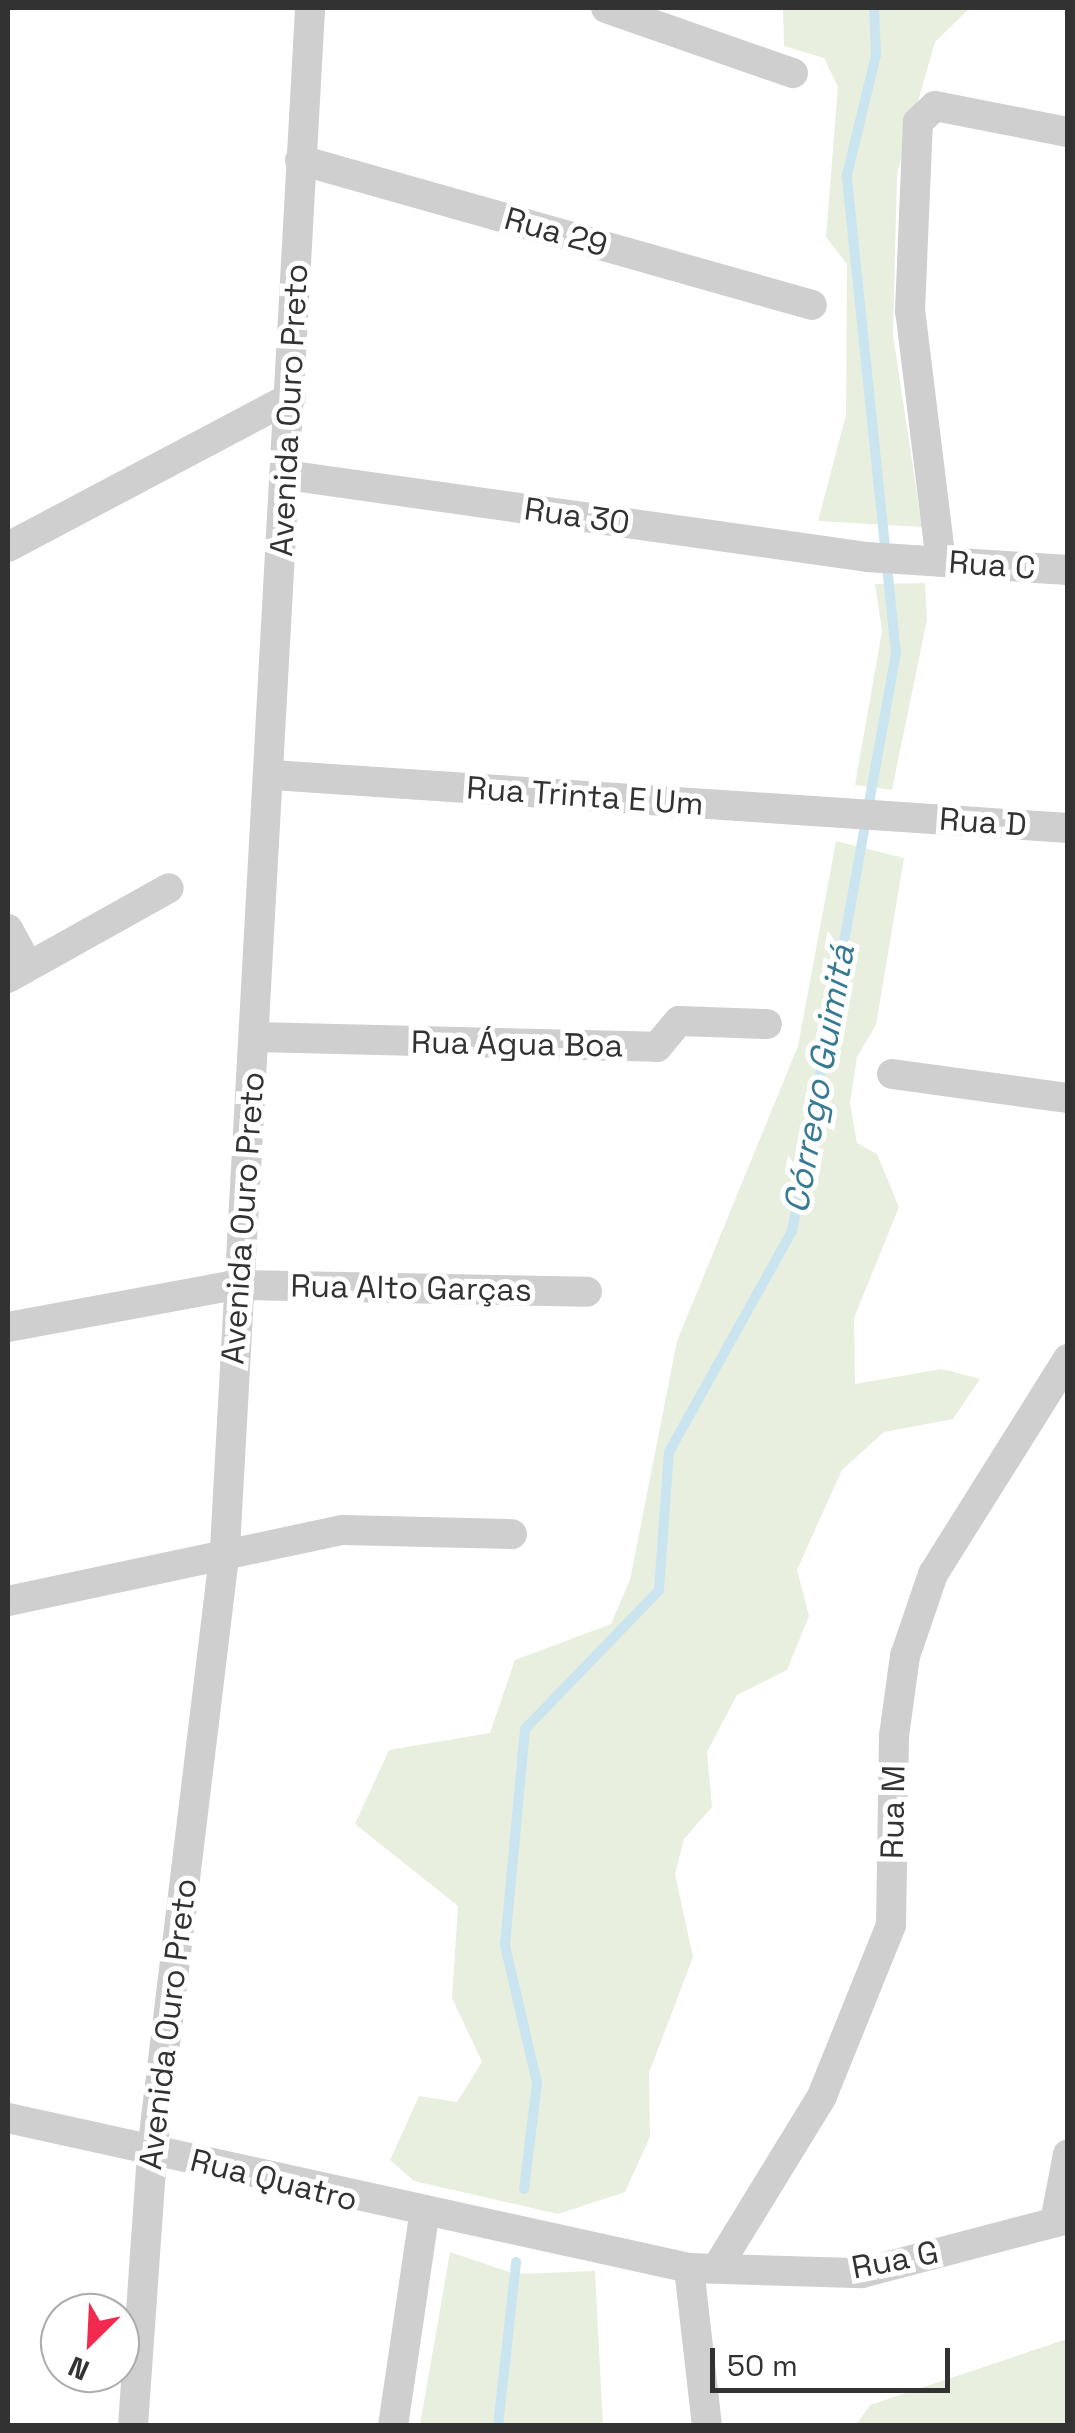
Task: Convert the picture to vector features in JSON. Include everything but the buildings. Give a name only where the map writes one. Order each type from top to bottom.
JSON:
[{"type":"street","name":"Avenida Ouro Preto","points":[[132,2426],[152,2151],[224,1548],[235,1285],[272,776],[310,8]]},
{"type":"street","points":[[606,8],[682,20],[793,73]]},
{"type":"street","points":[[929,561],[910,311],[912,154],[918,122],[935,106],[1068,132]]},
{"type":"street","name":"Rua 29","points":[[300,160],[812,305]]},
{"type":"street","points":[[8,548],[292,397]]},
{"type":"street","name":"Rua 30","points":[[286,476],[867,557],[929,561]]},
{"type":"street","name":"Rua C","points":[[929,561],[1068,570]]},
{"type":"street","name":"Rua Trinta E Um","points":[[272,776],[899,817]]},
{"type":"street","name":"Rua D","points":[[899,817],[1068,828]]},
{"type":"street","points":[[8,929],[18,972],[170,888]]},
{"type":"street","name":"Rua Água Boa","points":[[256,1037],[657,1047],[680,1021],[767,1024]]},
{"type":"street","points":[[892,1074],[1068,1098]]},
{"type":"street","name":"Rua Alto Garças","points":[[8,1327],[235,1285],[587,1292]]},
{"type":"street","name":"Rua M","points":[[704,2267],[822,2096],[891,1924],[894,1736],[905,1656],[933,1574],[1068,1360]]},
{"type":"street","points":[[8,1602],[224,1548],[343,1530],[512,1534]]},
{"type":"street","name":"Rua Quatro","points":[[8,2118],[424,2216],[704,2267]]},
{"type":"street","points":[[1061,2221],[1068,2154]]},
{"type":"street","points":[[393,2426],[424,2216]]},
{"type":"street","name":"Rua G","points":[[704,2267],[862,2273],[1061,2221]]},
{"type":"street","points":[[704,2267],[707,2426]]},
{"type":"green space","points":[[783,8],[970,8],[935,42],[897,174],[893,335],[922,527],[818,521],[846,415],[847,264],[826,237],[838,87],[824,58],[784,46]]},
{"type":"green space","points":[[925,583],[927,620],[892,790],[855,785],[882,631],[875,584]]},
{"type":"green space","points":[[836,841],[904,858],[876,1025],[857,1057],[850,1103],[857,1143],[877,1154],[899,1207],[854,1318],[855,1384],[942,1369],[980,1379],[953,1419],[884,1432],[842,1470],[797,1570],[809,1616],[787,1670],[737,1695],[707,1752],[712,1807],[684,1839],[675,1874],[693,1957],[649,2073],[650,2137],[625,2192],[558,2214],[414,2181],[390,2160],[419,2096],[457,2102],[482,2062],[452,1998],[458,1906],[355,1824],[389,1750],[490,1733],[515,1660],[611,1624],[630,1580],[677,1341],[798,1046]]},
{"type":"green space","points":[[450,2252],[515,2274],[595,2271],[603,2425],[420,2425]]},
{"type":"green space","points":[[1067,2339],[1067,2425],[856,2425],[870,2405]]},
{"type":"waterway","name":"Córrego Guimitá","points":[[524,2189],[537,2083],[505,1945],[525,1729],[659,1590],[669,1452],[792,1231],[896,653],[847,175],[876,55],[874,8]]},
{"type":"waterway","name":"Córrego Guimitá","points":[[498,2426],[516,2262]]}]
